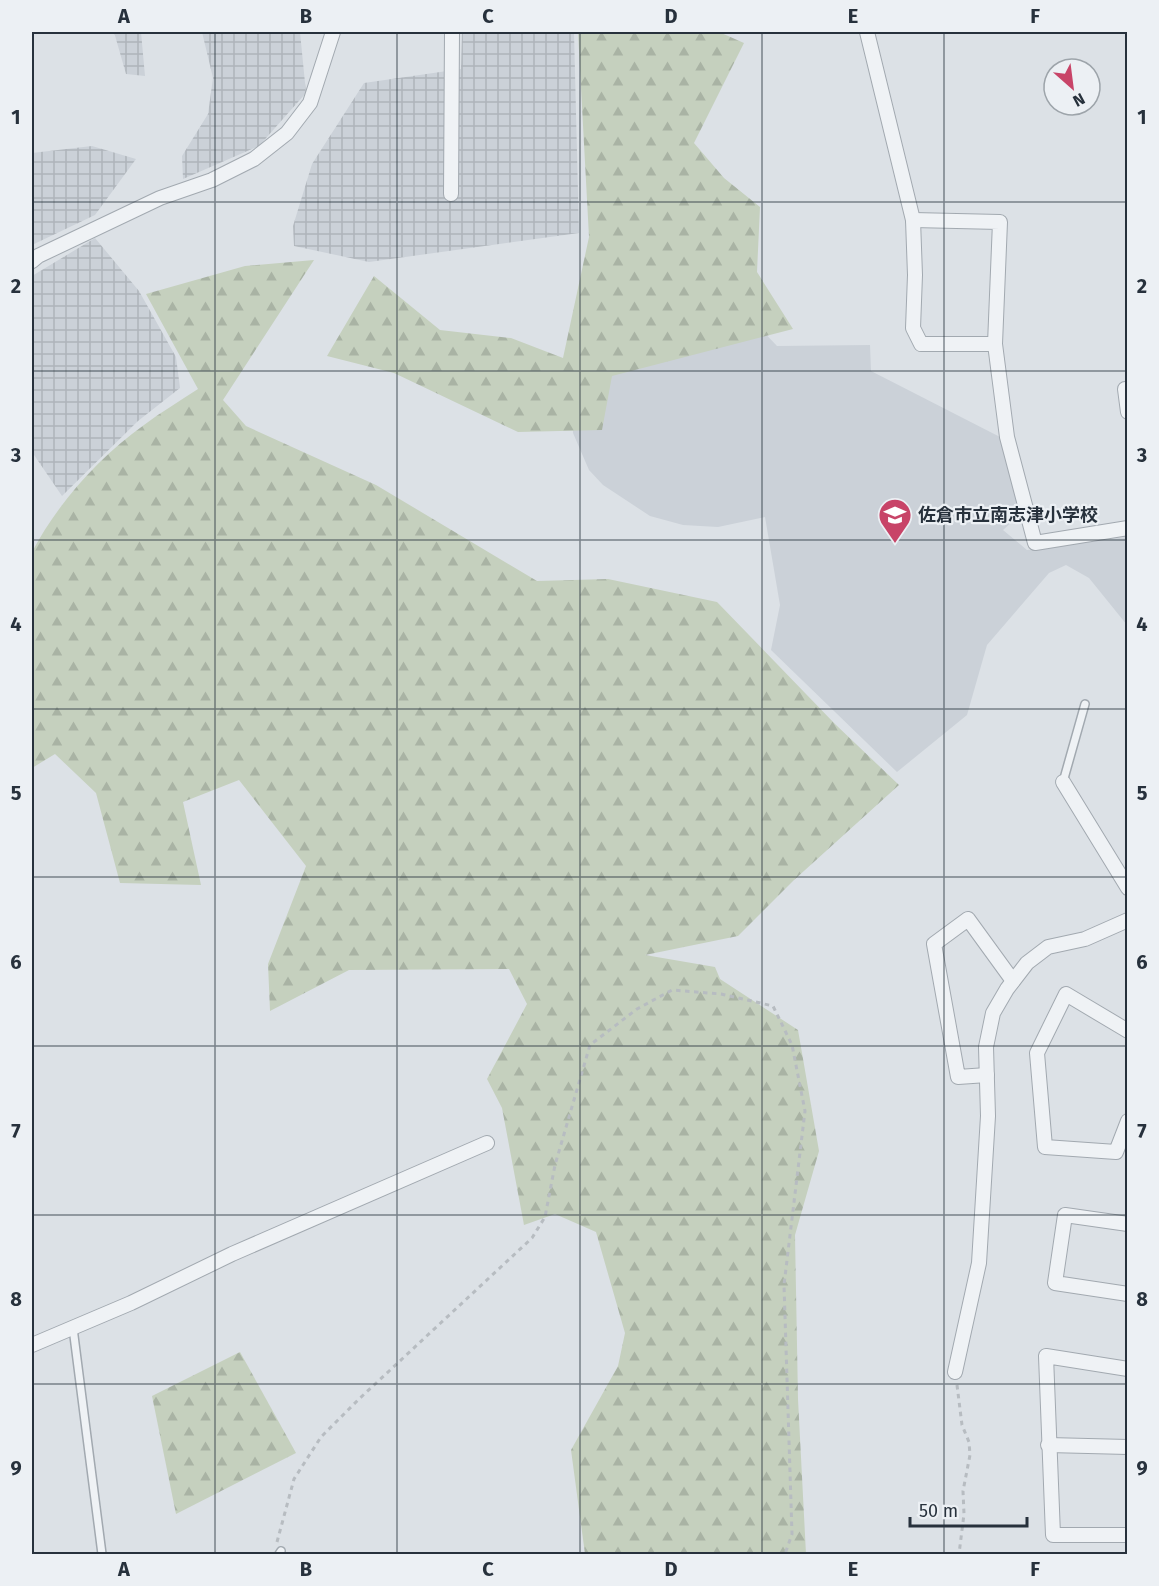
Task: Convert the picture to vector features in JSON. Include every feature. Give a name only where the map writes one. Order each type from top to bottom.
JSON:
[{"type":"street","points":[[32,261],[38,256],[160,198],[212,180],[254,159],[287,133],[310,103],[333,32]]},
{"type":"street","points":[[451,194],[452,32]]},
{"type":"street","points":[[867,32],[913,220],[915,275],[913,328],[915,336],[921,344],[995,344]]},
{"type":"street","points":[[913,220],[1000,222],[995,344],[1007,437],[1035,543],[1128,528]]},
{"type":"street","points":[[1128,389],[1125,389],[1128,412]]},
{"type":"street","points":[[1064,782],[1128,888]]},
{"type":"street","points":[[987,1075],[958,1077],[934,944],[968,919],[1013,981]]},
{"type":"street","points":[[954,1372],[979,1263],[988,1116],[986,1047],[993,1013],[1013,981],[1028,963],[1048,947],[1085,939],[1128,920]]},
{"type":"street","points":[[1128,1031],[1066,994],[1037,1053],[1045,1147],[1116,1152],[1128,1120]]},
{"type":"street","points":[[32,1345],[131,1303],[232,1254],[487,1143]]},
{"type":"street","points":[[1128,1224],[1065,1215],[1055,1283],[1128,1294]]},
{"type":"street","points":[[1128,1369],[1046,1356],[1053,1535],[1128,1535]]},
{"type":"street","points":[[1048,1445],[1128,1447]]},
{"type":"lane","points":[[1064,782],[1085,704]]},
{"type":"lane","points":[[73,1328],[102,1554]]},
{"type":"path","points":[[277,1544],[294,1479],[321,1437],[532,1238],[545,1217],[555,1165],[590,1045],[638,1009],[672,990],[722,994],[773,1006],[792,1045],[805,1111],[784,1285],[792,1534],[785,1554]]},
{"type":"path","points":[[954,1372],[962,1425],[969,1442],[970,1455],[963,1491],[964,1514],[959,1554]]},
{"type":"shaded area","points":[[114,32],[141,32],[145,76],[126,74]]},
{"type":"shaded area","points":[[202,32],[300,32],[306,93],[259,146],[183,179],[182,156],[208,114],[213,78]]},
{"type":"shaded area","points":[[462,32],[574,32],[579,233],[369,262],[294,246],[293,226],[312,164],[364,83],[461,69]]},
{"type":"shaded area","points":[[92,146],[136,159],[95,215],[32,245],[32,153]]},
{"type":"shaded area","points":[[95,238],[139,291],[176,357],[180,388],[138,421],[62,496],[32,452],[32,276]]},
{"type":"shaded area","name":"佐倉市立南志津小学校","points":[[759,327],[777,346],[870,345],[871,371],[1002,438],[1021,515],[1020,522],[1013,521],[1003,530],[1027,550],[1127,537],[1127,625],[1089,578],[1066,565],[1049,573],[987,645],[967,715],[897,772],[771,650],[780,605],[765,517],[718,527],[683,525],[650,516],[603,485],[589,470],[573,433],[574,396],[600,366]]},
{"type":"green space","points":[[578,32],[719,32],[744,43],[694,143],[724,178],[760,207],[757,272],[793,329],[612,376],[602,430],[518,432],[394,373],[327,356],[374,276],[440,330],[511,338],[563,358],[589,237]]},
{"type":"green space","points":[[314,260],[223,400],[246,426],[376,485],[537,581],[608,579],[717,602],[835,724],[899,785],[794,880],[738,936],[645,955],[715,967],[720,979],[798,1030],[819,1151],[795,1235],[798,1399],[806,1554],[585,1554],[571,1450],[618,1366],[625,1333],[596,1232],[555,1214],[524,1225],[502,1108],[487,1079],[527,1004],[509,969],[349,970],[270,1011],[268,964],[306,866],[239,780],[183,802],[201,885],[120,883],[96,793],[55,754],[32,768],[32,552],[54,516],[80,482],[95,467],[144,425],[198,389],[146,294],[245,266]]},
{"type":"green space","points":[[240,1352],[296,1453],[176,1514],[152,1396]]},
{"type":"place","name":"佐倉市立南志津小学校","points":[[895,544]]}]
